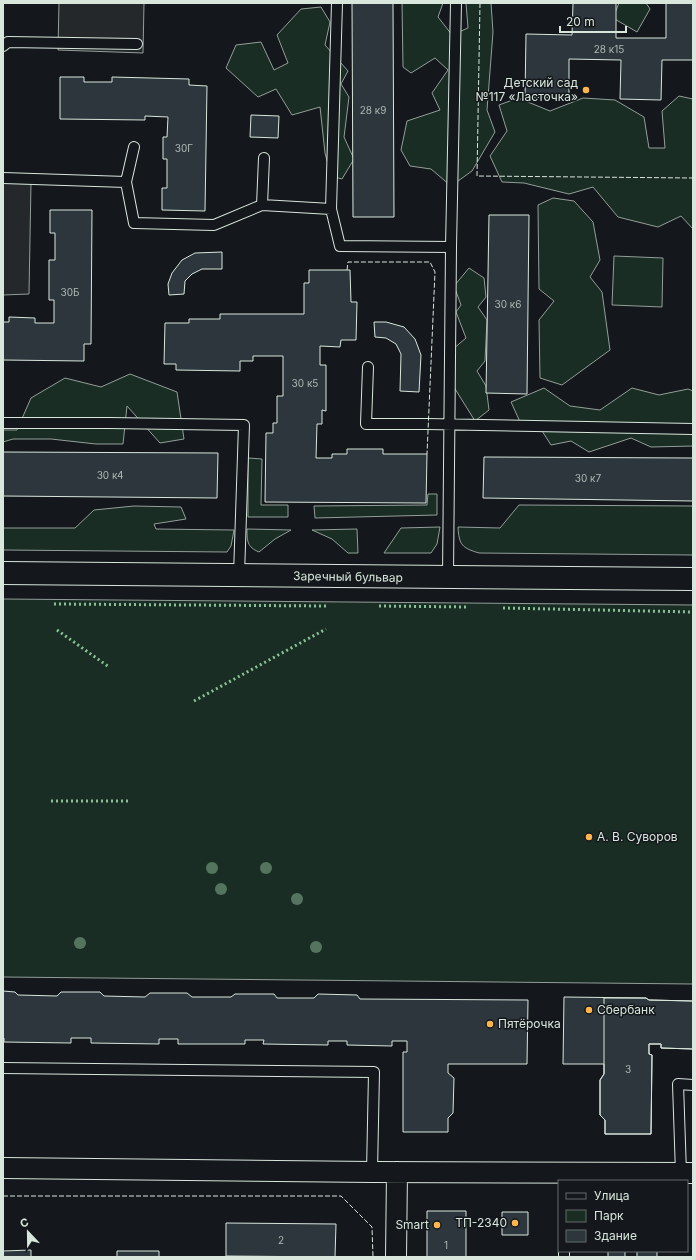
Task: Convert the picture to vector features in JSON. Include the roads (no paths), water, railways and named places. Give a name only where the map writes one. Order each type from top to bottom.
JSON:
[{"type":"street","name":"Заречный бульвар","points":[[3,573],[693,579]]},
{"type":"street","points":[[3,1168],[397,1172],[564,1177],[687,1173]]},
{"type":"street","points":[[396,1257],[397,1172]]},
{"type":"lane","points":[[336,3],[331,209],[340,246],[451,247]]},
{"type":"lane","points":[[448,577],[451,247],[456,3]]},
{"type":"lane","points":[[3,46],[8,42],[137,44]]},
{"type":"lane","points":[[134,147],[126,182],[134,223],[214,225],[262,205],[331,209]]},
{"type":"lane","points":[[262,205],[264,158]]},
{"type":"lane","points":[[3,178],[126,182]]},
{"type":"lane","points":[[368,367],[366,424],[693,429]]},
{"type":"lane","points":[[3,423],[244,425],[239,576]]},
{"type":"lane","points":[[3,1068],[374,1072],[372,1172]]},
{"type":"lane","points":[[687,1173],[678,1084],[693,1084]]},
{"type":"place","name":"Детский сад №117 «Ласточка»","points":[[586,90]]},
{"type":"place","name":"А. В. Суворов","points":[[589,837]]},
{"type":"place","name":"Сбербанк","points":[[589,1010]]},
{"type":"place","name":"Пятёрочка","points":[[490,1024]]},
{"type":"place","name":"ТП-2340","points":[[515,1223]]},
{"type":"place","name":"Smart","points":[[437,1225]]}]
